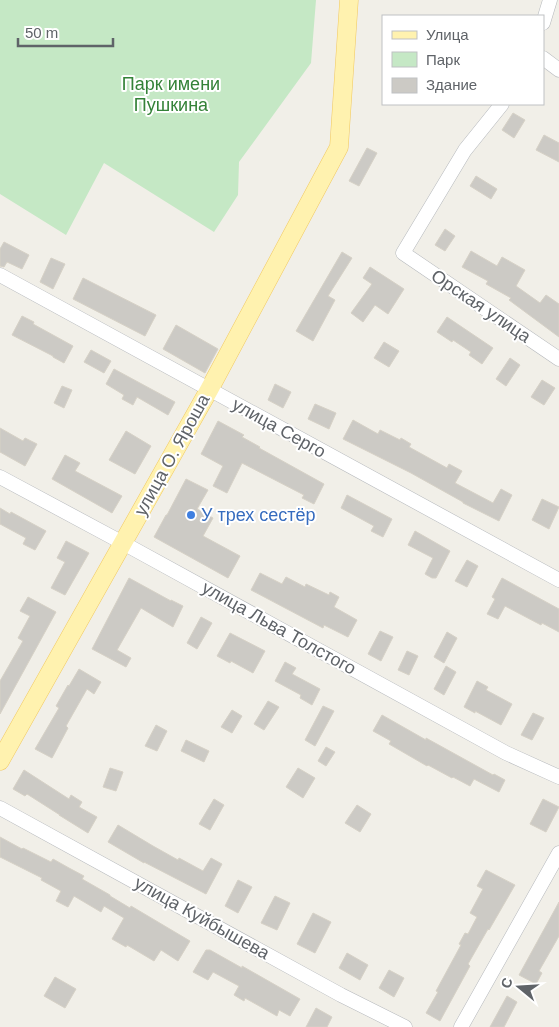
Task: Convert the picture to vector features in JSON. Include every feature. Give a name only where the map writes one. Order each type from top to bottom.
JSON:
[{"type":"main road","name":"улица О. Яроша","points":[[0,761],[209,390],[339,147],[349,0]]},
{"type":"street","points":[[544,19],[550,0]]},
{"type":"street","points":[[544,59],[559,70]]},
{"type":"street","name":"Орская улица","points":[[501,105],[465,150],[403,253],[559,360]]},
{"type":"street","name":"улица Серго","points":[[0,275],[559,580]]},
{"type":"street","name":"улица Льва Толстого","points":[[0,477],[506,753],[559,777]]},
{"type":"street","name":"улица Куйбышева","points":[[0,808],[341,995],[405,1027]]},
{"type":"street","points":[[462,1027],[559,853]]},
{"type":"green space","name":"Парк имени Пушкина","points":[[0,0],[316,0],[311,63],[239,162],[238,195],[214,232],[104,163],[66,235],[0,194]]},
{"type":"building","points":[[513,113],[525,120],[514,138],[502,130]]},
{"type":"building","points":[[544,135],[559,143],[559,162],[536,150]]},
{"type":"building","points":[[367,148],[377,153],[359,186],[349,181]]},
{"type":"building","points":[[476,176],[497,189],[491,199],[470,186]]},
{"type":"building","points":[[445,229],[455,236],[445,251],[435,245]]},
{"type":"building","points":[[4,242],[29,255],[22,269],[7,262],[4,267],[0,266],[0,249]]},
{"type":"building","points":[[471,251],[497,266],[502,257],[525,270],[516,286],[540,303],[546,295],[559,304],[559,337],[509,300],[511,298],[486,284],[488,281],[462,267]]},
{"type":"building","points":[[342,252],[352,258],[328,296],[335,300],[313,341],[296,331]]},
{"type":"building","points":[[51,258],[65,264],[53,289],[40,282]]},
{"type":"building","points":[[370,267],[404,289],[388,314],[375,305],[363,322],[351,313],[372,284],[363,278]]},
{"type":"building","points":[[83,278],[156,315],[145,336],[73,299]]},
{"type":"building","points":[[22,316],[73,346],[64,363],[12,335]]},
{"type":"building","points":[[447,317],[493,348],[482,364],[469,355],[471,352],[437,332]]},
{"type":"building","points":[[176,325],[218,349],[205,373],[163,349]]},
{"type":"building","points":[[384,342],[399,351],[389,367],[374,358]]},
{"type":"building","points":[[91,350],[111,361],[104,373],[84,362]]},
{"type":"building","points":[[510,358],[520,365],[506,386],[496,379]]},
{"type":"building","points":[[114,369],[175,402],[168,415],[137,397],[133,405],[122,399],[124,395],[106,384]]},
{"type":"building","points":[[542,380],[555,388],[544,405],[531,397]]},
{"type":"building","points":[[275,384],[291,392],[283,408],[268,400]]},
{"type":"building","points":[[62,386],[72,390],[64,408],[54,403]]},
{"type":"building","points":[[315,404],[336,413],[329,429],[308,419]]},
{"type":"building","points":[[353,420],[378,434],[380,430],[400,440],[401,438],[411,444],[409,447],[447,468],[449,464],[462,471],[455,483],[493,503],[501,489],[512,495],[499,521],[411,473],[343,439]]},
{"type":"building","points":[[218,421],[244,435],[242,437],[259,448],[324,484],[314,504],[302,498],[304,495],[242,463],[227,493],[213,486],[223,466],[201,454]]},
{"type":"building","points":[[0,428],[23,441],[25,438],[37,444],[25,466],[0,452]]},
{"type":"building","points":[[126,431],[151,446],[135,474],[109,460]]},
{"type":"building","points":[[65,455],[80,463],[75,471],[122,496],[112,513],[52,479]]},
{"type":"building","points":[[186,479],[208,490],[197,509],[213,518],[203,536],[240,556],[228,578],[154,537]]},
{"type":"building","points":[[347,495],[392,519],[383,537],[371,531],[374,526],[341,508]]},
{"type":"building","points":[[542,499],[559,507],[549,529],[532,520]]},
{"type":"building","points":[[0,508],[46,531],[35,550],[23,544],[26,538],[0,524]]},
{"type":"building","points":[[415,531],[450,551],[436,578],[425,574],[433,558],[408,545]]},
{"type":"building","points":[[66,541],[89,553],[65,595],[51,588],[65,562],[57,558]]},
{"type":"building","points":[[467,560],[478,566],[467,587],[455,581]]},
{"type":"building","points":[[260,573],[282,584],[286,577],[305,587],[306,584],[329,595],[330,592],[339,597],[334,607],[357,620],[348,637],[324,625],[323,628],[251,590]]},
{"type":"building","points":[[129,578],[183,606],[173,627],[141,608],[117,650],[131,658],[126,667],[92,649]]},
{"type":"building","points":[[502,578],[559,609],[559,632],[542,623],[541,625],[505,606],[498,619],[487,614],[495,599],[492,597]]},
{"type":"building","points":[[28,597],[56,612],[0,714],[0,681],[23,641],[18,638],[30,616],[20,611]]},
{"type":"building","points":[[201,617],[212,623],[197,649],[187,643]]},
{"type":"building","points":[[380,631],[393,637],[381,661],[368,654]]},
{"type":"building","points":[[447,632],[457,638],[444,663],[434,657]]},
{"type":"building","points":[[230,633],[265,651],[253,673],[217,656]]},
{"type":"building","points":[[407,651],[418,656],[409,675],[398,670]]},
{"type":"building","points":[[285,662],[296,668],[292,674],[320,689],[312,705],[300,698],[301,695],[275,681]]},
{"type":"building","points":[[446,666],[456,672],[444,695],[434,689]]},
{"type":"building","points":[[79,669],[101,682],[94,694],[87,689],[66,726],[68,728],[52,758],[35,749],[59,708],[56,706]]},
{"type":"building","points":[[477,681],[488,687],[486,690],[512,704],[501,725],[464,707]]},
{"type":"building","points":[[268,701],[279,707],[264,730],[254,724]]},
{"type":"building","points":[[323,706],[334,711],[315,746],[305,740]]},
{"type":"building","points":[[232,710],[242,716],[232,733],[221,727]]},
{"type":"building","points":[[533,713],[544,718],[532,740],[521,735]]},
{"type":"building","points":[[382,715],[426,740],[426,738],[505,780],[499,792],[474,779],[470,786],[427,766],[389,744],[391,741],[373,731]]},
{"type":"building","points":[[156,725],[167,731],[157,751],[145,746]]},
{"type":"building","points":[[186,740],[209,751],[204,762],[181,751]]},
{"type":"building","points":[[326,747],[335,752],[326,766],[318,761]]},
{"type":"building","points":[[110,768],[123,772],[116,791],[103,787]]},
{"type":"building","points":[[298,768],[315,778],[303,798],[286,787]]},
{"type":"building","points":[[24,770],[69,799],[71,795],[82,802],[79,807],[97,817],[88,833],[27,794],[25,796],[13,789]]},
{"type":"building","points":[[214,799],[224,805],[210,830],[199,824]]},
{"type":"building","points":[[543,799],[559,807],[546,832],[530,824]]},
{"type":"building","points":[[357,805],[371,814],[360,832],[345,823]]},
{"type":"building","points":[[118,825],[178,860],[179,858],[203,871],[211,858],[222,864],[206,894],[144,863],[108,842]]},
{"type":"building","points":[[0,837],[51,862],[53,859],[84,876],[82,879],[130,908],[131,906],[190,941],[178,961],[161,950],[154,961],[127,945],[126,947],[112,939],[124,918],[104,906],[101,912],[74,896],[68,907],[56,901],[61,891],[41,880],[42,878],[0,857]]},
{"type":"building","points":[[486,870],[515,885],[468,964],[470,966],[440,1021],[426,1013],[461,945],[459,944],[465,933],[468,934],[477,917],[470,913],[483,889],[477,886]]},
{"type":"building","points":[[238,880],[252,887],[238,913],[225,906]]},
{"type":"building","points":[[275,896],[290,903],[277,930],[261,923]]},
{"type":"building","points":[[559,902],[559,936],[539,971],[542,973],[536,984],[519,975]]},
{"type":"building","points":[[313,913],[331,922],[315,953],[297,944]]},
{"type":"building","points":[[206,950],[210,950],[242,968],[242,966],[300,999],[290,1016],[279,1010],[277,1016],[245,998],[244,1001],[234,995],[239,986],[213,972],[208,980],[193,972]]},
{"type":"building","points":[[347,953],[368,965],[360,980],[339,968]]},
{"type":"building","points":[[389,970],[404,978],[394,997],[379,988]]},
{"type":"building","points":[[55,977],[76,989],[65,1008],[44,996]]},
{"type":"building","points":[[507,996],[517,1002],[504,1027],[490,1027]]},
{"type":"building","points":[[316,1008],[332,1017],[327,1027],[306,1027]]},
{"type":"place","name":"У трех сестёр","points":[[191,515]]}]
